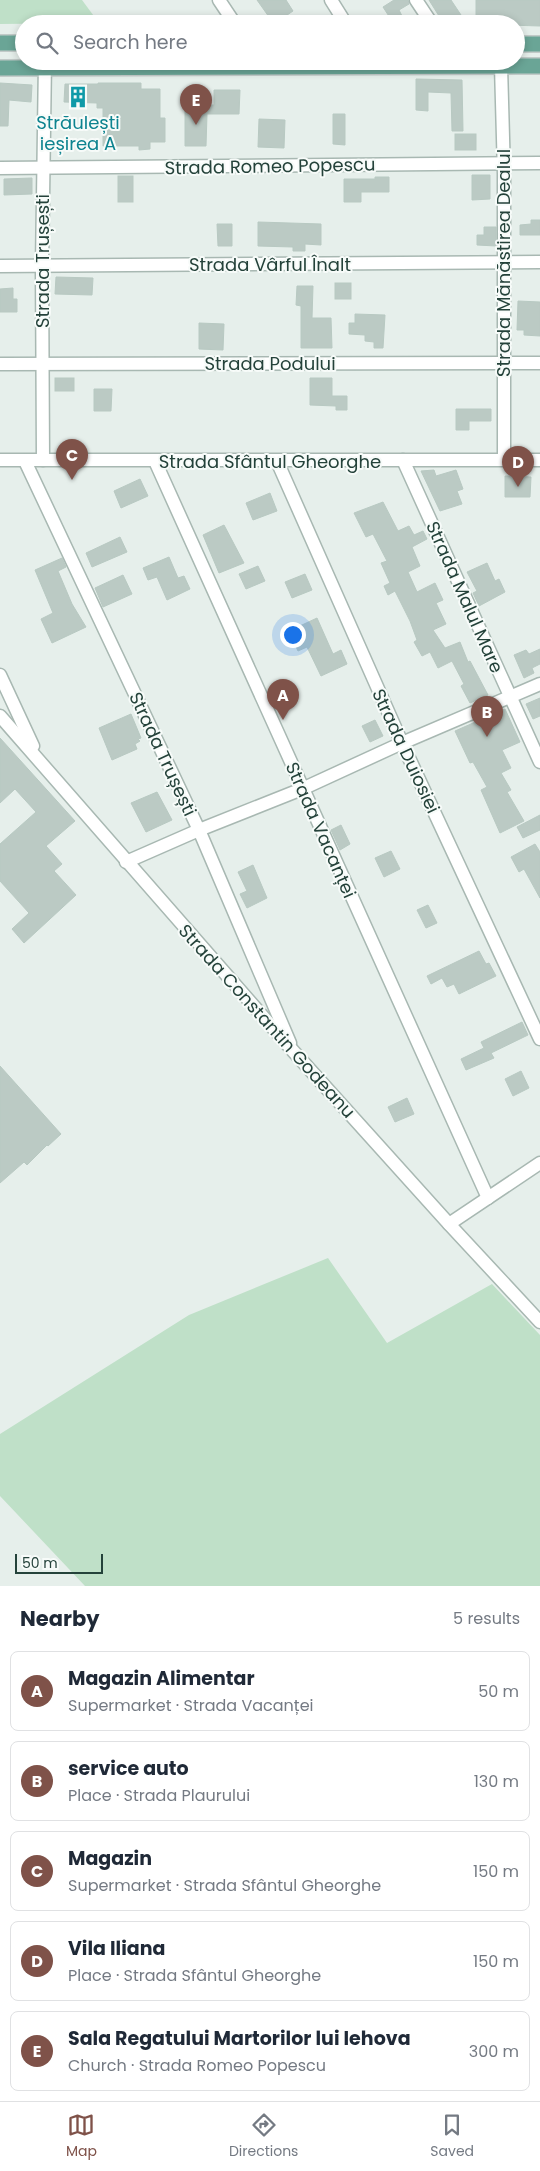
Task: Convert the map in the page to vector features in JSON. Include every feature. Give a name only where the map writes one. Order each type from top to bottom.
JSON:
[{"type":"main road","points":[[0,44],[15,43]]},
{"type":"main road","points":[[525,44],[540,44]]},
{"type":"main road","points":[[525,66],[540,66]]},
{"type":"main road","points":[[0,68],[15,67]]},
{"type":"street","points":[[219,0],[229,15]]},
{"type":"street","points":[[331,0],[340,15]]},
{"type":"street","points":[[416,0],[426,15]]},
{"type":"street","name":"Strada Trușești","points":[[43,460],[42,266],[45,70]]},
{"type":"street","name":"Strada Mănăstirea Dealul","points":[[501,70],[504,459]]},
{"type":"street","name":"Strada Romeo Popescu","points":[[0,168],[540,163]]},
{"type":"street","name":"Strada Vârful Înalt","points":[[0,266],[540,262]]},
{"type":"street","name":"Strada Podului","points":[[0,364],[540,362]]},
{"type":"street","name":"Strada Sfântul Gheorghe","points":[[0,460],[540,460]]},
{"type":"street","name":"Strada Malul Mare","points":[[403,460],[540,762]]},
{"type":"street","name":"Strada Trușești","points":[[25,461],[199,830],[270,992],[294,1052]]},
{"type":"street","name":"Strada Vacanței","points":[[155,461],[488,1198]]},
{"type":"street","name":"Strada Duiosiei","points":[[277,461],[402,743],[540,1039]]},
{"type":"street","points":[[0,676],[40,760]]},
{"type":"street","points":[[126,862],[199,830],[302,789],[402,743],[540,684]]},
{"type":"street","name":"Strada Constantin Godeanu","points":[[0,716],[294,1052],[540,1322]]},
{"type":"street","points":[[449,1224],[540,1163]]},
{"type":"green space","points":[[0,0],[82,0],[93,15],[15,15],[15,24],[0,24]]},
{"type":"green space","points":[[328,1258],[387,1343],[492,1284],[540,1335],[540,1586],[85,1586],[0,1496],[0,1434],[189,1315]]},
{"type":"building","points":[[257,0],[286,0],[293,11],[287,15],[268,15]]},
{"type":"building","points":[[394,0],[408,0],[409,4],[399,10],[402,15],[388,15],[383,7]]},
{"type":"building","points":[[429,0],[451,0],[461,15],[438,15]]},
{"type":"building","points":[[476,0],[540,0],[540,26],[525,26],[525,15],[476,15]]},
{"type":"building","points":[[416,79],[462,80],[463,131],[452,131],[451,93],[428,92],[428,111],[416,110]]},
{"type":"building","points":[[0,83],[32,85],[31,102],[9,100],[8,126],[0,126]]},
{"type":"building","points":[[141,83],[141,89],[160,89],[160,118],[165,118],[165,142],[150,142],[150,149],[139,150],[139,146],[103,146],[103,108],[97,108],[97,103],[64,102],[65,84]]},
{"type":"building","points":[[214,90],[240,90],[239,114],[207,114],[206,146],[185,146],[185,105],[214,105]]},
{"type":"building","points":[[333,114],[345,114],[345,145],[333,144]]},
{"type":"building","points":[[259,119],[285,120],[284,148],[258,147]]},
{"type":"building","points":[[455,134],[476,134],[476,150],[455,150]]},
{"type":"building","points":[[472,175],[490,175],[490,199],[472,200]]},
{"type":"building","points":[[118,176],[133,176],[133,202],[118,202]]},
{"type":"building","points":[[375,177],[389,177],[389,192],[361,192],[361,202],[344,202],[344,179],[375,179]]},
{"type":"building","points":[[32,178],[32,194],[4,195],[4,179]]},
{"type":"building","points":[[531,220],[540,220],[540,235],[520,235],[520,225],[531,224]]},
{"type":"building","points":[[258,222],[321,224],[321,245],[305,244],[305,251],[293,251],[293,247],[258,246]]},
{"type":"building","points":[[217,224],[232,224],[232,246],[218,246]]},
{"type":"building","points":[[484,227],[496,227],[496,246],[477,245],[477,235],[484,235]]},
{"type":"building","points":[[56,277],[93,278],[92,295],[55,294]]},
{"type":"building","points":[[335,283],[351,283],[351,299],[335,299]]},
{"type":"building","points":[[297,286],[313,286],[312,318],[331,318],[332,348],[301,348],[301,306],[296,305]]},
{"type":"building","points":[[13,288],[13,299],[17,299],[17,312],[0,312],[0,289]]},
{"type":"building","points":[[518,301],[540,302],[540,336],[524,335],[524,330],[517,330]]},
{"type":"building","points":[[355,314],[385,315],[383,348],[374,348],[374,342],[365,341],[365,335],[349,334],[349,323],[355,323]]},
{"type":"building","points":[[199,323],[224,324],[223,350],[199,349]]},
{"type":"building","points":[[55,378],[74,378],[74,391],[55,391]]},
{"type":"building","points":[[310,378],[332,378],[332,396],[347,396],[347,410],[336,410],[336,406],[310,405]]},
{"type":"building","points":[[94,389],[112,389],[111,411],[94,411]]},
{"type":"building","points":[[456,409],[491,409],[491,421],[469,421],[469,430],[456,430]]},
{"type":"building","points":[[434,470],[436,476],[456,470],[463,489],[457,491],[462,504],[440,511],[421,471]]},
{"type":"building","points":[[505,476],[531,477],[530,497],[505,497]]},
{"type":"building","points":[[140,479],[148,496],[121,508],[114,491]]},
{"type":"building","points":[[270,493],[277,511],[253,520],[246,503]]},
{"type":"building","points":[[383,502],[398,531],[409,526],[414,535],[423,531],[427,539],[412,547],[420,566],[408,572],[417,592],[435,583],[443,600],[436,603],[446,624],[433,630],[445,648],[460,642],[468,662],[470,661],[488,695],[470,703],[461,686],[464,684],[452,661],[438,668],[430,652],[422,656],[414,642],[417,640],[410,621],[395,591],[388,595],[384,586],[390,583],[381,563],[387,561],[373,534],[366,537],[354,513]]},
{"type":"building","points":[[224,525],[244,563],[219,573],[203,535]]},
{"type":"building","points":[[120,537],[127,552],[92,567],[86,553]]},
{"type":"building","points":[[169,557],[178,578],[184,576],[190,589],[167,600],[157,577],[148,580],[143,568]]},
{"type":"building","points":[[62,558],[66,567],[58,571],[72,604],[86,627],[52,643],[41,619],[53,613],[35,570]]},
{"type":"building","points":[[487,563],[495,581],[499,579],[505,592],[479,606],[473,593],[477,591],[467,572]]},
{"type":"building","points":[[258,566],[265,581],[246,589],[239,574]]},
{"type":"building","points":[[305,574],[312,590],[292,598],[285,582]]},
{"type":"building","points":[[123,575],[132,594],[103,607],[95,588]]},
{"type":"building","points":[[317,618],[333,654],[341,650],[347,664],[321,676],[307,647],[298,651],[289,631]]},
{"type":"building","points":[[540,649],[540,664],[532,668],[534,673],[524,678],[514,655],[526,650],[529,654]]},
{"type":"building","points":[[540,698],[540,716],[533,719],[526,704]]},
{"type":"building","points":[[505,709],[520,742],[502,750],[511,768],[501,773],[511,790],[507,792],[524,821],[500,833],[481,790],[487,787],[473,762],[470,763],[455,731]]},
{"type":"building","points":[[131,714],[141,738],[135,744],[137,749],[112,760],[99,728]]},
{"type":"building","points":[[375,720],[383,736],[370,742],[362,726]]},
{"type":"building","points":[[0,738],[75,821],[46,846],[62,864],[54,871],[76,895],[24,943],[12,929],[29,913],[0,881],[0,844],[36,812],[15,789],[0,803]]},
{"type":"building","points":[[157,792],[172,820],[146,832],[131,803]]},
{"type":"building","points":[[540,815],[540,830],[523,838],[517,827]]},
{"type":"building","points":[[341,825],[350,844],[340,850],[331,830]]},
{"type":"building","points":[[535,844],[540,852],[540,898],[524,869],[519,872],[511,857]]},
{"type":"building","points":[[391,851],[400,869],[384,877],[375,858]]},
{"type":"building","points":[[253,865],[267,898],[247,908],[240,894],[247,891],[238,872]]},
{"type":"building","points":[[428,905],[437,923],[426,928],[417,910]]},
{"type":"building","points":[[479,951],[486,964],[489,963],[496,976],[459,994],[454,984],[447,987],[442,978],[431,984],[427,976]]},
{"type":"building","points":[[522,1022],[528,1035],[491,1053],[494,1058],[466,1070],[461,1059],[484,1048],[481,1042]]},
{"type":"building","points":[[0,1066],[61,1134],[27,1165],[24,1162],[0,1183]]},
{"type":"building","points":[[521,1071],[529,1088],[513,1096],[505,1079]]},
{"type":"building","points":[[407,1098],[414,1114],[395,1122],[388,1107]]},
{"type":"place","name":"Străulești ieșirea A","points":[[78,97]]},
{"type":"place","name":"Sala Regatului Martorilor lui Iehova","points":[[196,125]]},
{"type":"place","name":"Magazin","points":[[72,480]]},
{"type":"place","name":"Vila Iliana","points":[[518,487]]},
{"type":"place","name":"Magazin Alimentar","points":[[283,720]]},
{"type":"place","name":"service auto","points":[[487,737]]}]
